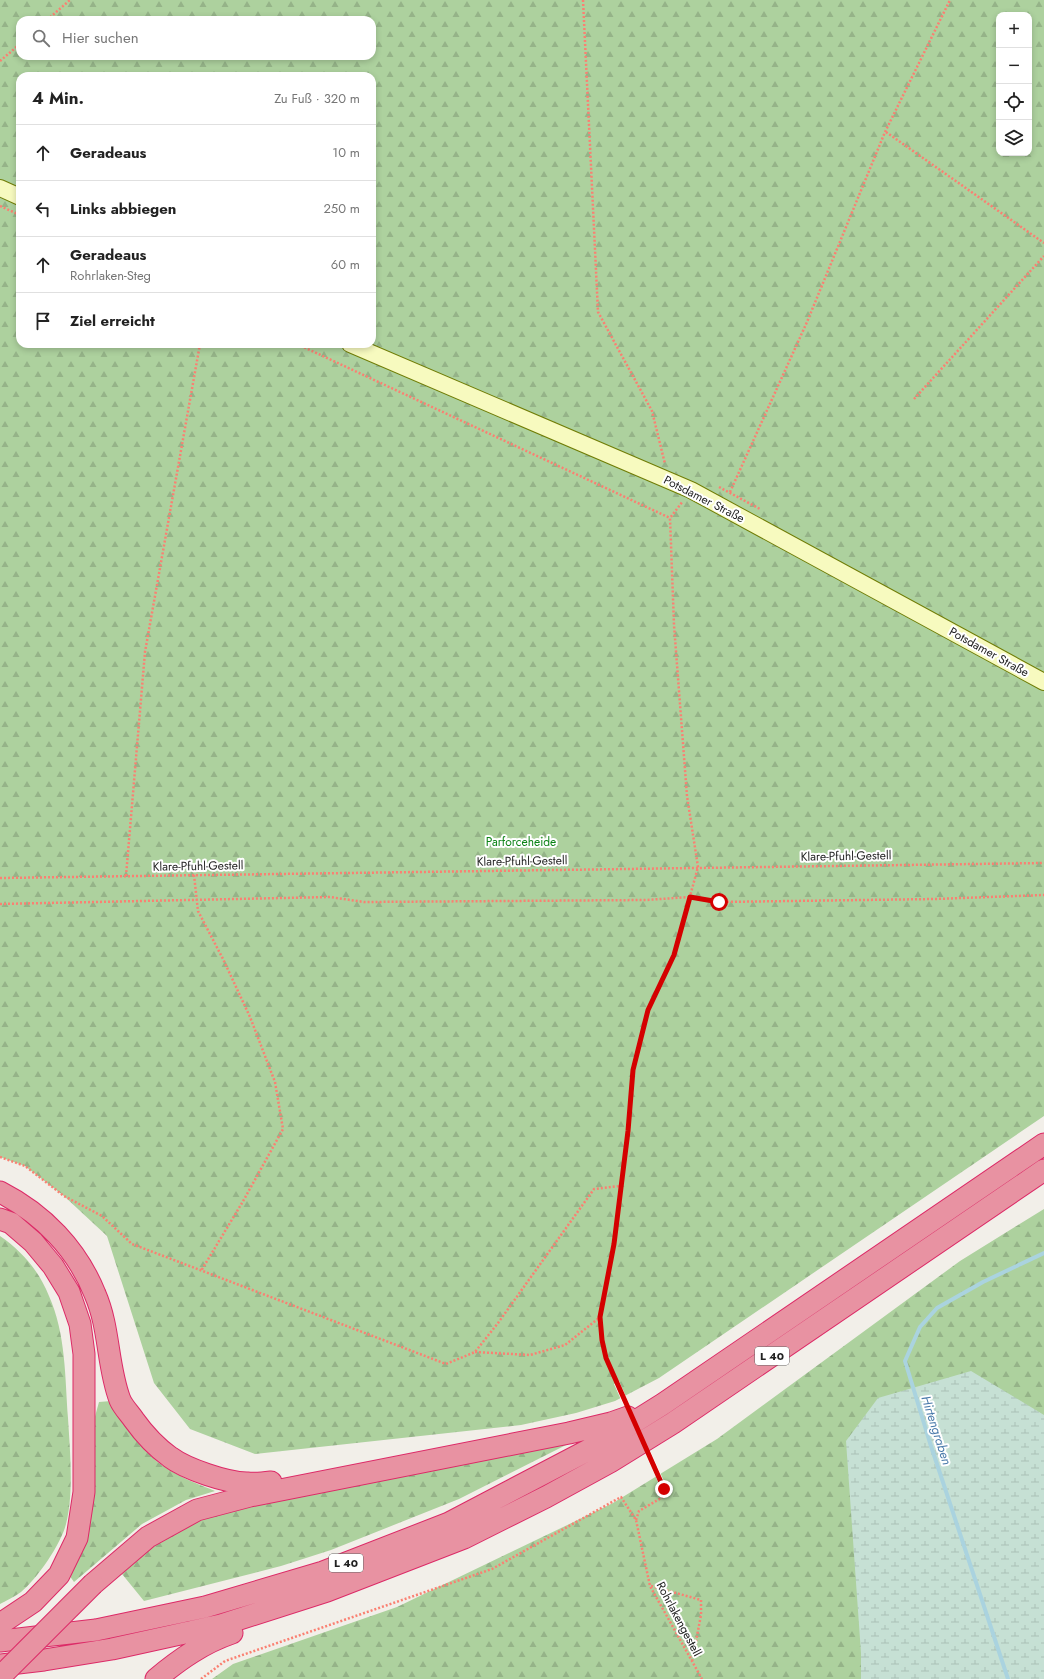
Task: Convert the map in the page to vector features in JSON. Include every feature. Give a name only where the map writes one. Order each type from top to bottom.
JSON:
[{"type":"highway","name":"L 40","points":[[0,1641],[96,1630],[204,1607],[323,1572],[449,1523],[596,1446],[663,1404],[1044,1144]]},
{"type":"highway","name":"L 40","points":[[0,1665],[44,1660],[112,1649],[221,1625],[327,1591],[464,1538],[546,1497],[610,1462],[673,1423],[1044,1170]]},
{"type":"highway","points":[[0,1192],[20,1202],[49,1225],[75,1255],[96,1294],[104,1324],[111,1368],[121,1401],[143,1433],[170,1458],[206,1475],[245,1483],[330,1480]]},
{"type":"highway","points":[[0,1219],[11,1223],[33,1242],[53,1266],[68,1292],[80,1324],[84,1354],[84,1492],[77,1538],[59,1574],[33,1602],[0,1624]]},
{"type":"highway","points":[[0,1677],[93,1584],[148,1537],[197,1510],[250,1496],[604,1425],[663,1404]]},
{"type":"highway","points":[[156,1679],[180,1659],[212,1640],[248,1628],[327,1591]]},
{"type":"street","points":[[0,188],[16,195]]},
{"type":"street","name":"Potsdamer Straße","points":[[359,348],[692,490],[1044,682]]},
{"type":"path","points":[[52,16],[70,0]]},
{"type":"path","points":[[583,0],[598,312],[652,411],[664,463],[670,468]]},
{"type":"path","points":[[730,492],[807,322],[886,132],[950,0]]},
{"type":"path","points":[[0,61],[16,47]]},
{"type":"path","points":[[886,132],[1044,244]]},
{"type":"path","points":[[0,206],[16,213]]},
{"type":"path","points":[[914,399],[1044,256]]},
{"type":"path","points":[[126,876],[145,652],[199,348]]},
{"type":"path","points":[[306,348],[670,518]]},
{"type":"path","points":[[636,1520],[639,1511],[663,1497],[664,1489],[606,1358],[602,1340],[600,1317],[614,1244],[628,1131],[633,1070],[648,1010],[674,955],[698,867],[687,796],[675,640],[670,518],[692,490]]},
{"type":"path","name":"Klare-Pfuhl-Gestell","points":[[0,878],[1044,863]]},
{"type":"path","points":[[194,875],[198,900],[198,911],[223,959],[250,1017],[272,1075],[283,1129],[242,1203],[201,1271]]},
{"type":"path","points":[[0,904],[330,897],[364,902],[646,900],[690,897],[719,902],[934,899],[1044,895]]},
{"type":"path","points":[[0,1157],[25,1166],[64,1196],[102,1216],[132,1244],[446,1364],[475,1352],[530,1355],[565,1345],[600,1317]]},
{"type":"path","points":[[475,1352],[498,1323],[594,1189],[620,1186]]},
{"type":"path","points":[[201,1679],[225,1661],[492,1569],[621,1498],[636,1520]]},
{"type":"path","name":"Rohrlakengestell","points":[[636,1520],[650,1586],[702,1679]]},
{"type":"path","points":[[650,1586],[701,1600],[701,1615],[692,1662]]},
{"type":"green space","name":"Parforceheide","points":[[0,0],[1044,0],[1044,1116],[659,1378],[615,1401],[576,1413],[521,1425],[255,1454],[190,1429],[154,1383],[107,1236],[64,1196],[25,1166],[0,1157]]},
{"type":"green space","points":[[1044,1209],[1044,1679],[212,1679],[233,1664],[397,1607],[613,1503],[717,1439],[960,1261]]},
{"type":"green space","points":[[0,1236],[16,1248],[35,1270],[49,1296],[59,1325],[64,1356],[70,1444],[71,1486],[66,1524],[48,1561],[34,1579],[21,1592],[0,1604]]},
{"type":"green space","points":[[971,1371],[1044,1415],[1044,1679],[861,1679],[861,1653],[846,1441],[878,1398]]},
{"type":"green space","points":[[111,1401],[130,1432],[153,1458],[178,1475],[215,1491],[186,1500],[142,1524],[74,1582],[69,1575],[94,1420],[99,1402]]},
{"type":"green space","points":[[574,1441],[459,1499],[331,1550],[281,1566],[144,1601],[122,1574],[151,1548],[176,1531],[213,1514]]},
{"type":"pier","points":[[619,1381],[667,1488],[662,1491],[614,1384]]},
{"type":"waterway","name":"Hirtengraben","points":[[1008,1679],[930,1443],[905,1361],[920,1327],[937,1308],[983,1282],[1044,1253]]},
{"type":"route","points":[[664,1489],[606,1358],[602,1340],[600,1317],[614,1244],[628,1131],[633,1070],[648,1010],[674,955],[690,897],[719,902]]}]
